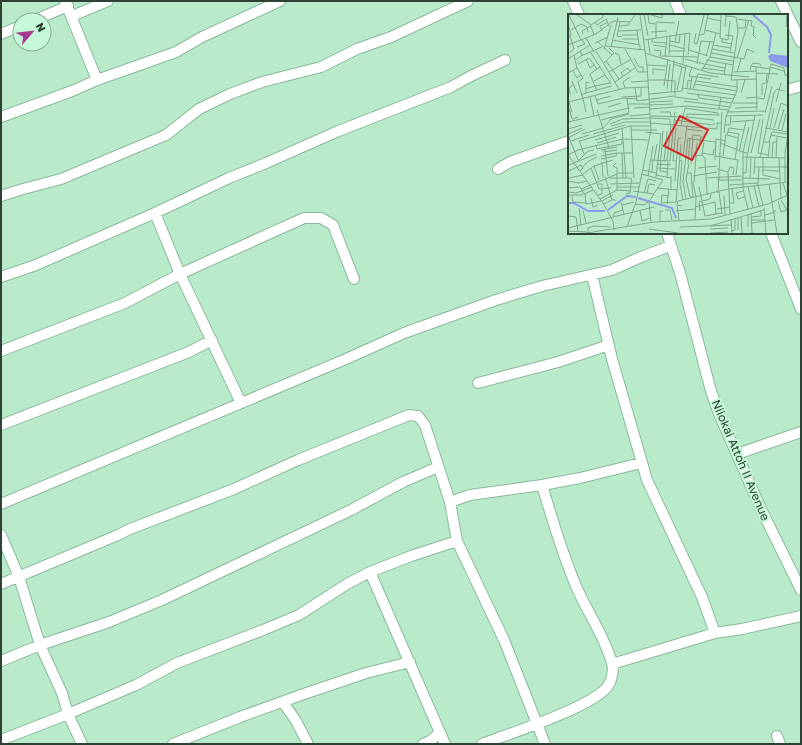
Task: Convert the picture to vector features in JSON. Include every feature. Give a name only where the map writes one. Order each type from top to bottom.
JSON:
[{"type":"street","points":[[72,16],[108,1]]},
{"type":"street","points":[[1,117],[72,91],[97,80],[176,52],[202,37],[280,1]]},
{"type":"street","points":[[1,196],[61,179],[166,135],[199,109],[230,94],[262,82],[321,67],[357,49],[391,37],[468,1]]},
{"type":"street","points":[[573,1],[579,14]]},
{"type":"street","points":[[675,1],[681,14]]},
{"type":"street","points":[[781,1],[787,14]]},
{"type":"street","points":[[50,12],[66,4],[97,80]]},
{"type":"street","points":[[788,15],[801,42]]},
{"type":"street","points":[[1,34],[12,29]]},
{"type":"street","points":[[1,277],[36,265],[336,132],[451,87],[505,60]]},
{"type":"street","points":[[788,90],[801,86]]},
{"type":"street","points":[[498,168],[510,162],[568,141]]},
{"type":"street","points":[[155,213],[180,274],[242,403]]},
{"type":"street","points":[[1,351],[125,303],[180,274],[304,218],[321,218],[333,225],[354,279]]},
{"type":"street","name":"Niiokai Attoh II Avenue","points":[[667,234],[690,307],[711,391],[736,454],[801,590]]},
{"type":"street","points":[[770,234],[801,309]]},
{"type":"street","points":[[1,504],[346,359],[404,333],[496,300],[542,286],[612,270],[670,246]]},
{"type":"street","points":[[592,275],[609,345],[641,463],[647,480],[702,597],[715,633]]},
{"type":"street","points":[[1,425],[189,352],[212,340]]},
{"type":"street","points":[[478,383],[558,362],[609,345]]},
{"type":"street","points":[[1,584],[118,535],[130,528],[234,488],[298,460],[409,415],[418,416],[425,425],[450,502],[457,542],[504,640],[545,744]]},
{"type":"street","points":[[736,454],[801,432]]},
{"type":"street","points":[[450,502],[470,495],[592,476],[641,463]]},
{"type":"street","points":[[1,661],[40,645],[109,622],[162,600],[344,513],[403,482],[438,467]]},
{"type":"street","points":[[482,744],[573,709],[596,696],[608,686],[613,673],[612,664],[602,638],[576,586],[542,485]]},
{"type":"street","points":[[1,535],[19,577],[40,645],[62,693],[68,714],[82,744]]},
{"type":"street","points":[[1,740],[68,714],[136,685],[177,663],[299,615],[347,584],[370,572],[411,556],[457,542]]},
{"type":"street","points":[[370,572],[445,744]]},
{"type":"street","points":[[612,664],[715,633],[742,629],[801,616]]},
{"type":"street","points":[[173,744],[282,702],[366,673],[410,662]]},
{"type":"street","points":[[282,702],[296,721],[308,744]]},
{"type":"street","points":[[423,744],[440,734]]}]
